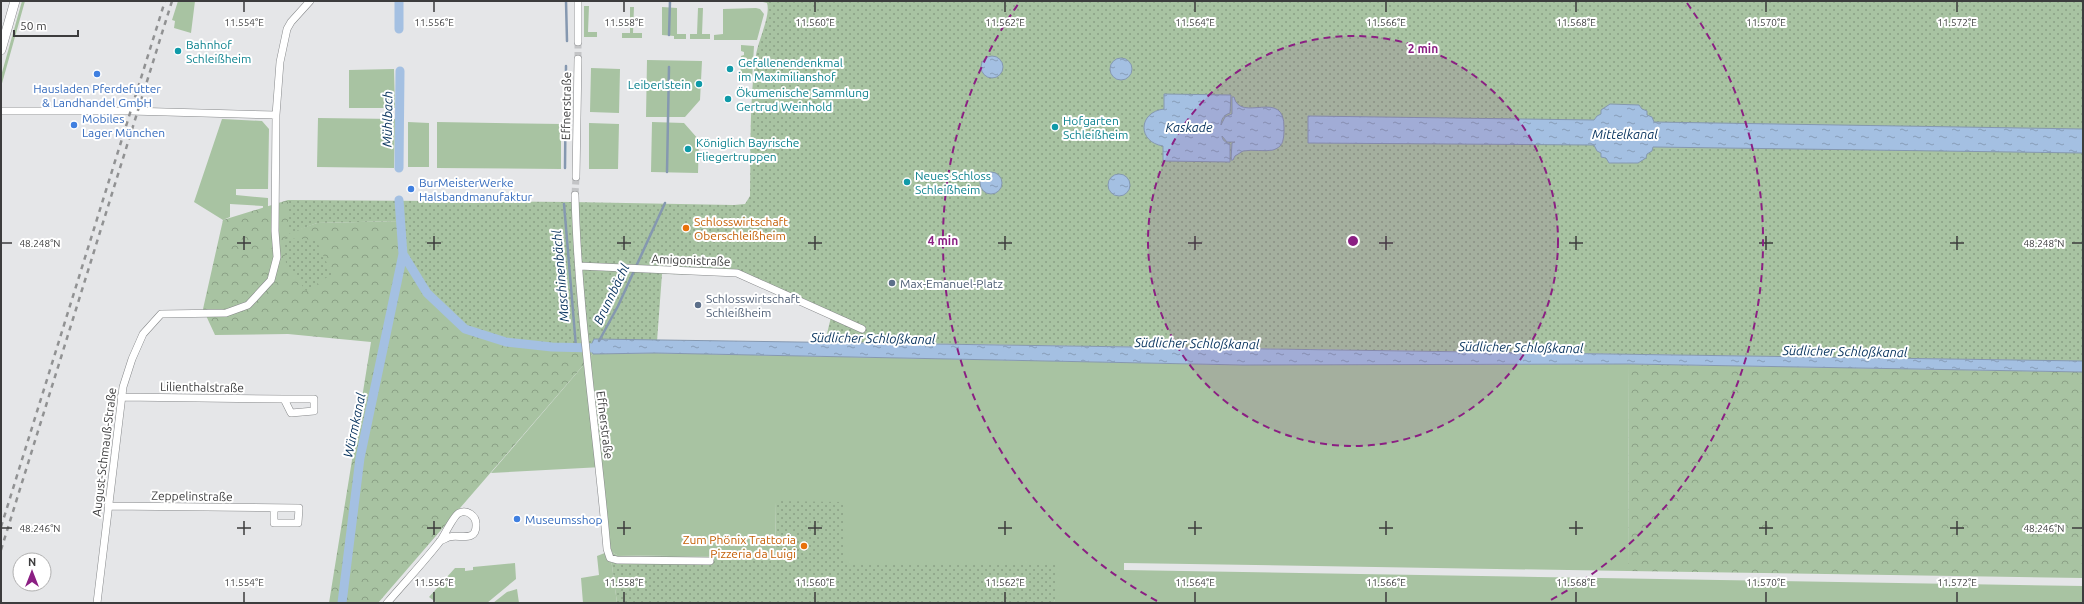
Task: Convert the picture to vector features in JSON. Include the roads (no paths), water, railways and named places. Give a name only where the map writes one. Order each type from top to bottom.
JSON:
[{"type":"main road","points":[[1,50],[15,1]]},
{"type":"street","name":"August-Schmauß-Straße","points":[[97,603],[121,397],[132,359],[143,334],[161,314],[226,313],[248,305],[271,280],[277,257],[275,232],[276,115],[280,62],[287,29],[291,22],[310,1]]},
{"type":"street","points":[[578,1],[578,42]]},
{"type":"street","name":"Effnerstraße","points":[[576,177],[578,59]]},
{"type":"street","points":[[1,111],[130,111],[276,115]]},
{"type":"street","name":"Effnerstraße","points":[[575,195],[586,357],[600,469],[607,549],[610,558],[617,560],[710,561]]},
{"type":"street","name":"Amigonistraße","points":[[579,266],[737,273],[862,329]]},
{"type":"street","name":"Lilienthalstraße","points":[[121,397],[284,400]]},
{"type":"street","name":"Zeppelinstraße","points":[[108,506],[274,508]]},
{"type":"street","points":[[387,603],[440,541],[451,526],[452,520],[459,513],[466,512],[472,515],[476,521],[477,528],[474,534],[468,538],[449,537],[440,541]]},
{"type":"water","points":[[992,56],[1000,59],[1003,67],[1000,75],[992,78],[984,75],[981,67],[984,59]]},
{"type":"water","points":[[1121,58],[1129,61],[1132,69],[1129,77],[1121,80],[1113,77],[1110,69],[1113,61]]},
{"type":"water","name":"Kaskade","points":[[1164,94],[1231,95],[1230,113],[1223,118],[1221,125],[1225,117],[1232,114],[1232,97],[1234,97],[1238,104],[1244,107],[1270,107],[1277,110],[1282,116],[1284,128],[1283,142],[1280,146],[1273,150],[1243,151],[1231,160],[1232,143],[1235,142],[1227,142],[1222,136],[1224,141],[1230,144],[1230,162],[1163,161],[1163,146],[1149,139],[1145,133],[1144,127],[1145,121],[1149,115],[1155,111],[1164,109]]},
{"type":"water","name":"Mittelkanal","points":[[1610,104],[1639,105],[1642,109],[1647,111],[1647,115],[1652,117],[1654,122],[2083,129],[2083,153],[1653,147],[1652,151],[1647,154],[1646,158],[1638,163],[1609,163],[1606,158],[1601,157],[1601,153],[1597,151],[1594,145],[1308,143],[1308,116],[1594,120],[1601,114],[1601,110]]},
{"type":"water","points":[[991,172],[999,175],[1002,183],[999,191],[991,194],[983,191],[980,183],[983,175]]},
{"type":"water","points":[[1119,174],[1127,177],[1130,185],[1127,193],[1119,196],[1111,193],[1108,185],[1111,177]]},
{"type":"water","points":[[594,339],[2083,361],[2083,372],[1629,364],[1243,365],[655,353],[593,354],[590,347]]},
{"type":"waterway","name":"Mühlbach","points":[[399,1],[399,29]]},
{"type":"waterway","name":"Maschinenbächl","points":[[566,1],[567,41]]},
{"type":"waterway","name":"Brunnbächl","points":[[669,35],[670,1]]},
{"type":"waterway","name":"Maschinenbächl","points":[[565,168],[566,66]]},
{"type":"waterway","name":"Brunnbächl","points":[[667,172],[669,67]]},
{"type":"waterway","name":"Mühlbach","points":[[399,168],[400,71]]},
{"type":"waterway","name":"Südlicher Schloßkanal","points":[[399,200],[403,254],[427,293],[465,329],[506,342],[552,347],[594,348]]},
{"type":"waterway","name":"Brunnbächl","points":[[599,341],[618,306],[665,203]]},
{"type":"waterway","name":"Maschinenbächl","points":[[564,204],[576,347]]},
{"type":"waterway","name":"Würmkanal","points":[[342,603],[360,458],[403,254]]},
{"type":"tunnel","points":[[578,42],[578,59]]},
{"type":"tunnel","points":[[575,195],[576,177]]},
{"type":"railway","points":[[1,527],[165,1]]},
{"type":"railway","points":[[1,550],[172,1]]},
{"type":"place","name":"Bahnhof Schleißheim","points":[[178,51]]},
{"type":"place","name":"Gefallenendenkmal im Maximilianshof","points":[[730,69]]},
{"type":"place","name":"Hausladen Pferdefutter & Landhandel GmbH","points":[[97,74]]},
{"type":"place","name":"Leiberlstein","points":[[699,84]]},
{"type":"place","name":"Ökumenische Sammlung Gertrud Weinhold","points":[[728,99]]},
{"type":"place","name":"Mobiles Lager München","points":[[74,125]]},
{"type":"place","name":"Hofgarten Schleißheim","points":[[1055,127]]},
{"type":"place","name":"Königlich Bayrische Fliegertruppen","points":[[688,149]]},
{"type":"place","name":"Neues Schloss Schleißheim","points":[[907,182]]},
{"type":"place","name":"BurMeisterWerke Halsbandmanufaktur","points":[[411,189]]},
{"type":"place","name":"Schlosswirtschaft Oberschleißheim","points":[[686,228]]},
{"type":"place","name":"Max-Emanuel-Platz","points":[[892,283]]},
{"type":"place","name":"Schlosswirtschaft Schleißheim","points":[[698,305]]},
{"type":"place","name":"Museumsshop","points":[[517,519]]},
{"type":"place","name":"Zum Phönix Trattoria Pizzeria da Luigi","points":[[804,546]]}]
